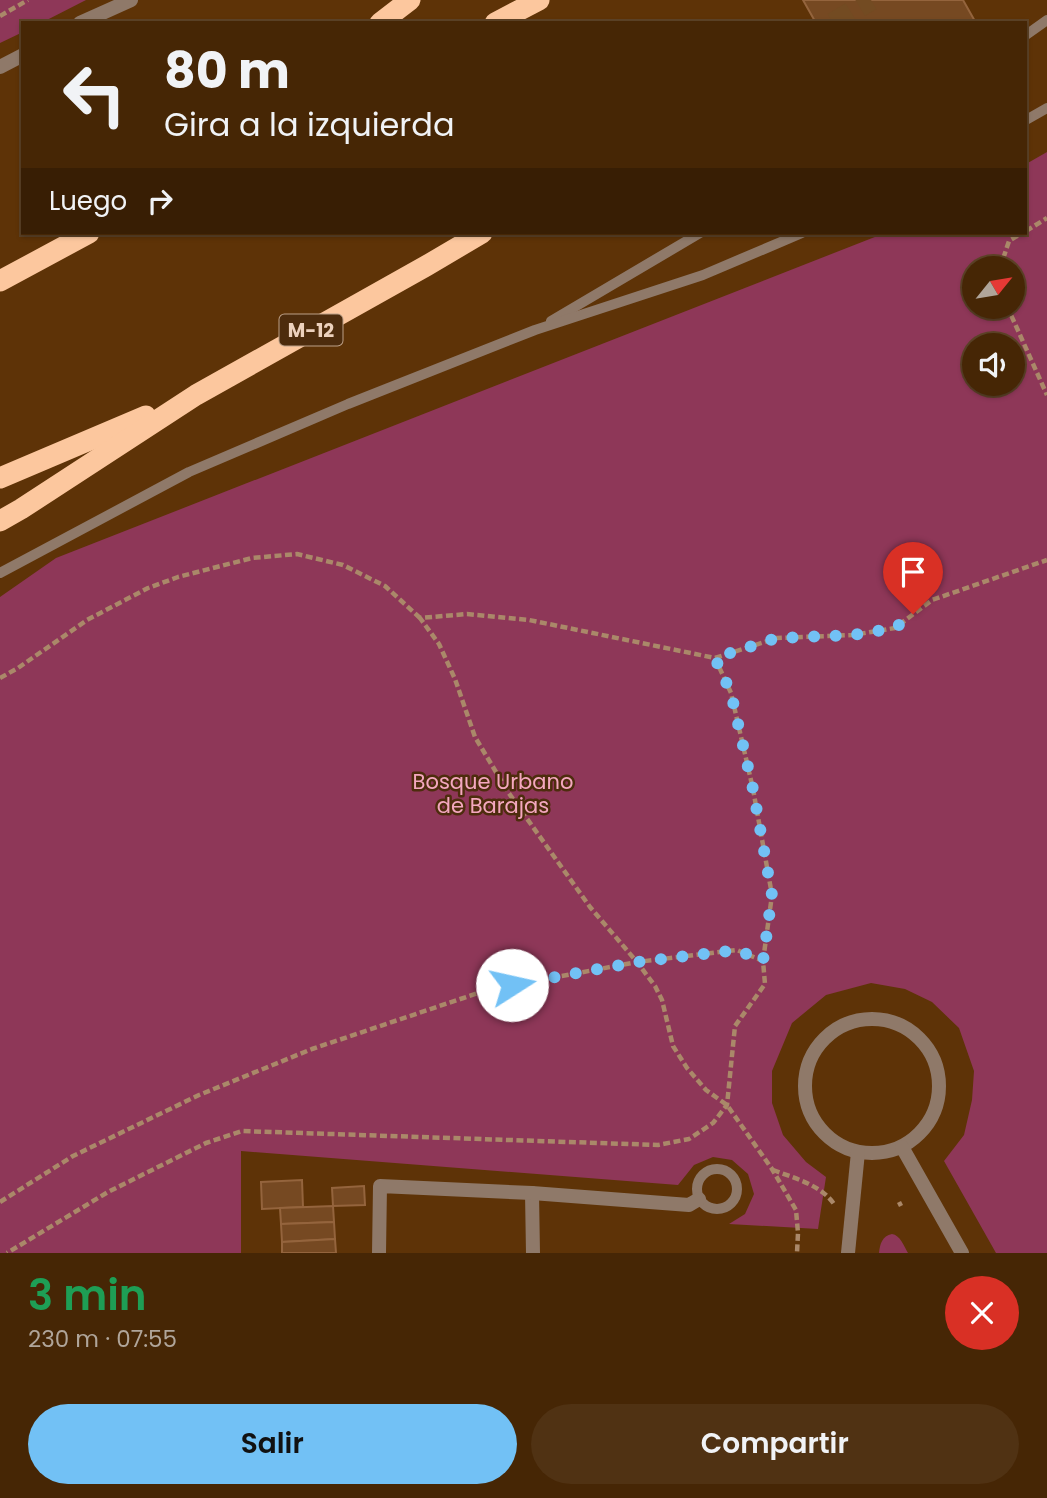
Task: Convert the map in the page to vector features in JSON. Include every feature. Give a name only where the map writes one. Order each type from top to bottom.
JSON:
[{"type":"highway","points":[[373,21],[394,0]]},
{"type":"highway","points":[[383,21],[410,0]]},
{"type":"highway","points":[[499,21],[539,0]]},
{"type":"highway","points":[[0,281],[85,235]]},
{"type":"highway","name":"M-12","points":[[0,478],[196,395],[479,235]]},
{"type":"highway","points":[[0,522],[196,395]]},
{"type":"street","points":[[84,21],[131,0]]},
{"type":"street","points":[[0,67],[21,56]]},
{"type":"street","points":[[864,1018],[888,1019],[909,1029],[926,1045],[937,1066],[940,1090],[934,1113],[921,1133],[902,1147],[880,1152],[858,1152],[836,1143],[818,1127],[808,1106],[804,1082],[810,1059],[822,1039],[841,1025],[864,1018]]},
{"type":"street","points":[[902,1147],[962,1253]]},
{"type":"street","points":[[848,1253],[858,1152]]},
{"type":"street","points":[[379,1253],[380,1186],[532,1193],[689,1205],[699,1199]]},
{"type":"street","points":[[532,1193],[533,1253]]},
{"type":"lane","points":[[1027,34],[1047,20]]},
{"type":"lane","points":[[1027,119],[1047,108]]},
{"type":"lane","points":[[535,330],[697,235]]},
{"type":"lane","points":[[0,573],[189,472],[348,404],[535,330],[704,275],[797,235]]},
{"type":"lane","points":[[710,1170],[723,1171],[734,1179],[737,1192],[726,1207],[708,1208],[699,1199],[697,1186],[704,1174],[710,1170]]},
{"type":"path","points":[[0,16],[27,0]]},
{"type":"path","points":[[1027,230],[1047,218]]},
{"type":"path","points":[[1004,256],[1009,241],[1019,235]]},
{"type":"path","points":[[1013,319],[1047,395]]},
{"type":"path","points":[[0,678],[87,620],[148,588],[252,558],[297,554],[343,565],[385,586],[421,618],[439,644],[455,679],[475,737],[508,792],[590,907],[655,986],[662,1000],[673,1046],[687,1068],[706,1090],[727,1105],[772,1169],[796,1210],[799,1233],[797,1253]]},
{"type":"path","points":[[421,618],[467,614],[528,620],[715,658],[777,638],[853,635],[895,628],[932,600],[1047,560]]},
{"type":"path","points":[[7,1253],[108,1192],[206,1143],[242,1132],[658,1145],[689,1139],[713,1123],[727,1105],[735,1026],[765,984],[763,961],[772,895],[753,789],[731,693],[715,658]]},
{"type":"path","points":[[0,1202],[73,1156],[199,1095],[312,1049],[487,990],[637,962],[737,950],[763,961]]},
{"type":"path","points":[[772,1169],[828,1195],[835,1205]]},
{"type":"green space","points":[[0,0],[86,0],[45,21],[21,21],[21,33],[0,43]]},
{"type":"green space","name":"Bosque Urbano de Barajas","points":[[1047,152],[1047,1253],[996,1253],[944,1161],[964,1135],[972,1100],[974,1071],[959,1028],[932,1002],[905,989],[871,983],[826,995],[792,1023],[772,1071],[772,1103],[783,1135],[806,1162],[826,1177],[818,1229],[729,1224],[745,1214],[754,1194],[748,1174],[732,1160],[713,1157],[694,1165],[678,1185],[241,1151],[241,1253],[0,1253],[0,597],[56,558],[880,235],[1027,235],[1027,163]]},
{"type":"green space","points":[[892,1234],[900,1239],[908,1253],[879,1253],[882,1241]]},
{"type":"building","points":[[803,0],[963,0],[975,21],[815,21]]},
{"type":"building","points":[[302,1180],[303,1207],[262,1209],[261,1182]]},
{"type":"building","points":[[364,1186],[365,1205],[333,1206],[332,1188]]},
{"type":"building","points":[[333,1206],[334,1222],[281,1224],[280,1208]]},
{"type":"building","points":[[334,1222],[335,1239],[282,1242],[281,1224]]},
{"type":"building","points":[[335,1239],[336,1253],[282,1253],[282,1242]]},
{"type":"tunnel","points":[[836,21],[871,0]]},
{"type":"route","points":[[512,985],[637,962],[737,950],[763,961],[772,895],[753,789],[731,693],[715,658],[777,638],[853,635],[895,628],[913,614]]}]
